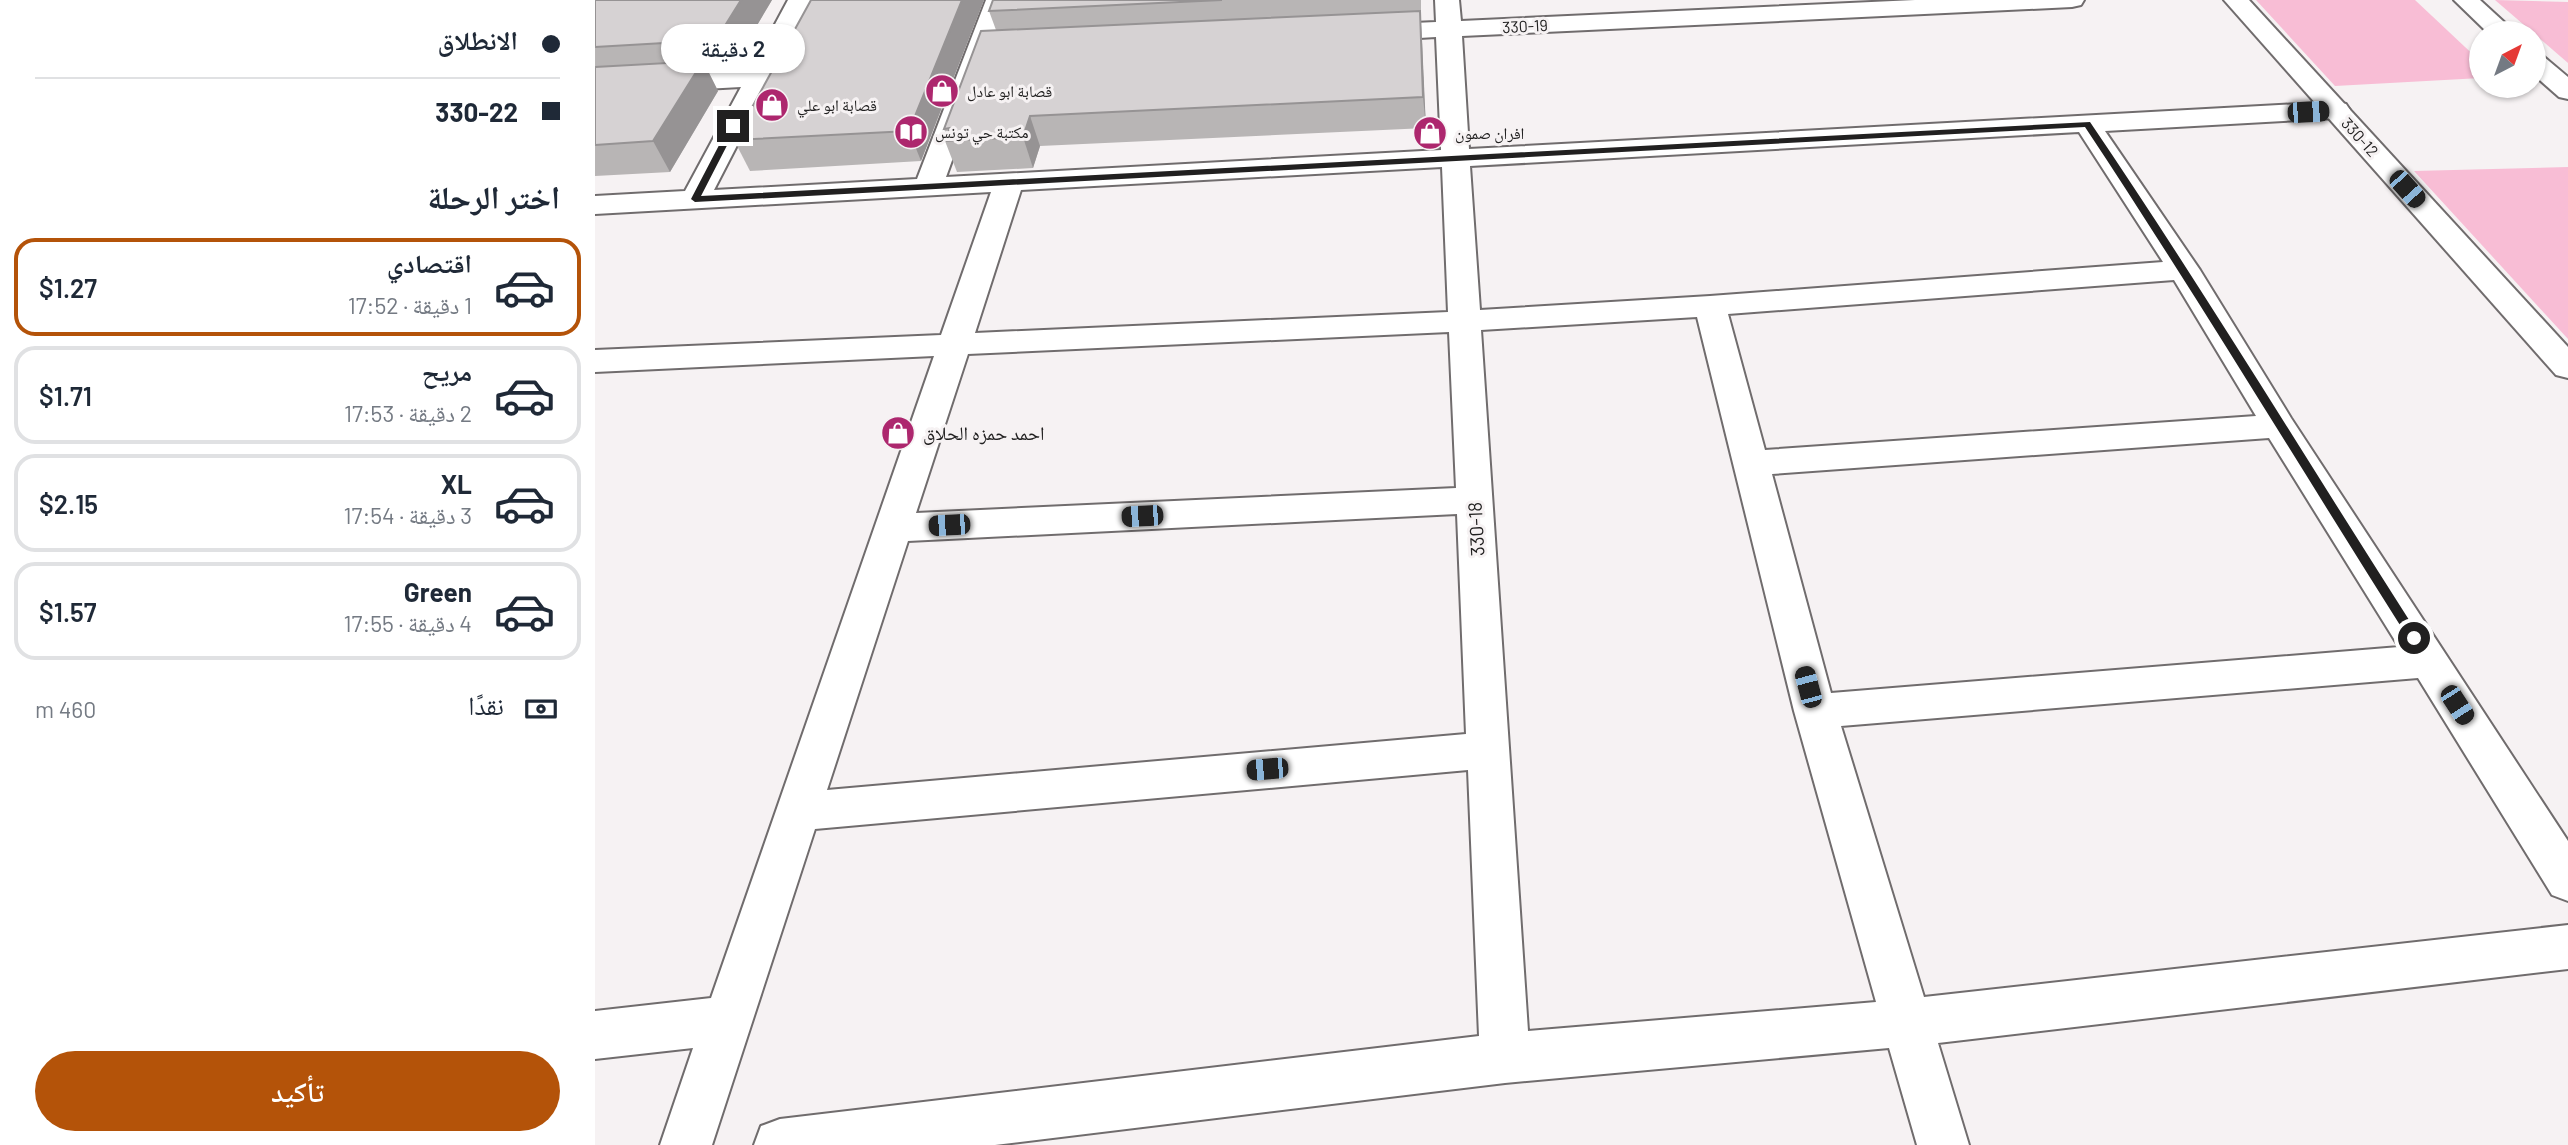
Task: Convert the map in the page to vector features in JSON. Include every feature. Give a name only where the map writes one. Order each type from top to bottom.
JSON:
[{"type":"main road","points":[[695,199],[800,0]]},
{"type":"main road","points":[[928,187],[998,0]]},
{"type":"main road","name":"330-19","points":[[1338,35],[1448,15],[2072,0]]},
{"type":"main road","name":"330-12","points":[[2236,0],[2568,367]]},
{"type":"main road","points":[[2466,0],[2490,21]]},
{"type":"main road","name":"330-18","points":[[1448,15],[1505,1058]]},
{"type":"main road","points":[[979,51],[1006,50]]},
{"type":"main road","points":[[2546,72],[2568,91]]},
{"type":"main road","points":[[595,87],[759,78]]},
{"type":"main road","points":[[595,205],[2336,110]]},
{"type":"main road","points":[[2087,124],[2184,270],[2279,426],[2568,880]]},
{"type":"main road","points":[[686,1145],[1009,182]]},
{"type":"main road","points":[[600,370],[954,345],[1710,306],[2184,270]]},
{"type":"main road","points":[[1710,306],[1815,711],[1943,1145]]},
{"type":"main road","points":[[1750,463],[2279,426]]},
{"type":"main road","points":[[894,528],[1474,500]]},
{"type":"main road","points":[[1815,711],[2429,661]]},
{"type":"main road","points":[[799,811],[1488,750]]},
{"type":"main road","points":[[780,1145],[1505,1058],[1907,1023],[2568,947]]},
{"type":"main road","points":[[595,1035],[728,1020]]},
{"type":"shaded area","points":[[2256,0],[2415,0],[2469,51],[2469,79],[2335,86]]},
{"type":"shaded area","points":[[2495,0],[2568,2],[2568,63],[2546,44],[2546,21],[2519,21]]},
{"type":"shaded area","points":[[2568,167],[2568,339],[2414,171]]},
{"type":"building","points":[[595,0],[741,0],[716,40],[595,47]]},
{"type":"building","points":[[811,0],[962,0],[909,131],[734,140]]},
{"type":"building","points":[[993,0],[1222,0],[989,11]]},
{"type":"building","points":[[1420,11],[1423,97],[1030,116],[1023,137],[945,141],[950,128],[944,129],[981,31]]},
{"type":"building","points":[[703,61],[653,141],[595,145],[595,67]]},
{"type":"place","name":"قصابة ابو عادل","points":[[942,91]]},
{"type":"place","name":"قصابة ابو علي","points":[[772,105]]},
{"type":"place","name":"مكتبة حي تونس","points":[[911,132]]},
{"type":"place","name":"افران صمون","points":[[1430,133]]},
{"type":"place","name":"احمد حمزه الحلاق","points":[[898,433]]},
{"type":"route","points":[[733,126],[695,199],[2087,124],[2184,270],[2279,426],[2414,638]]}]
